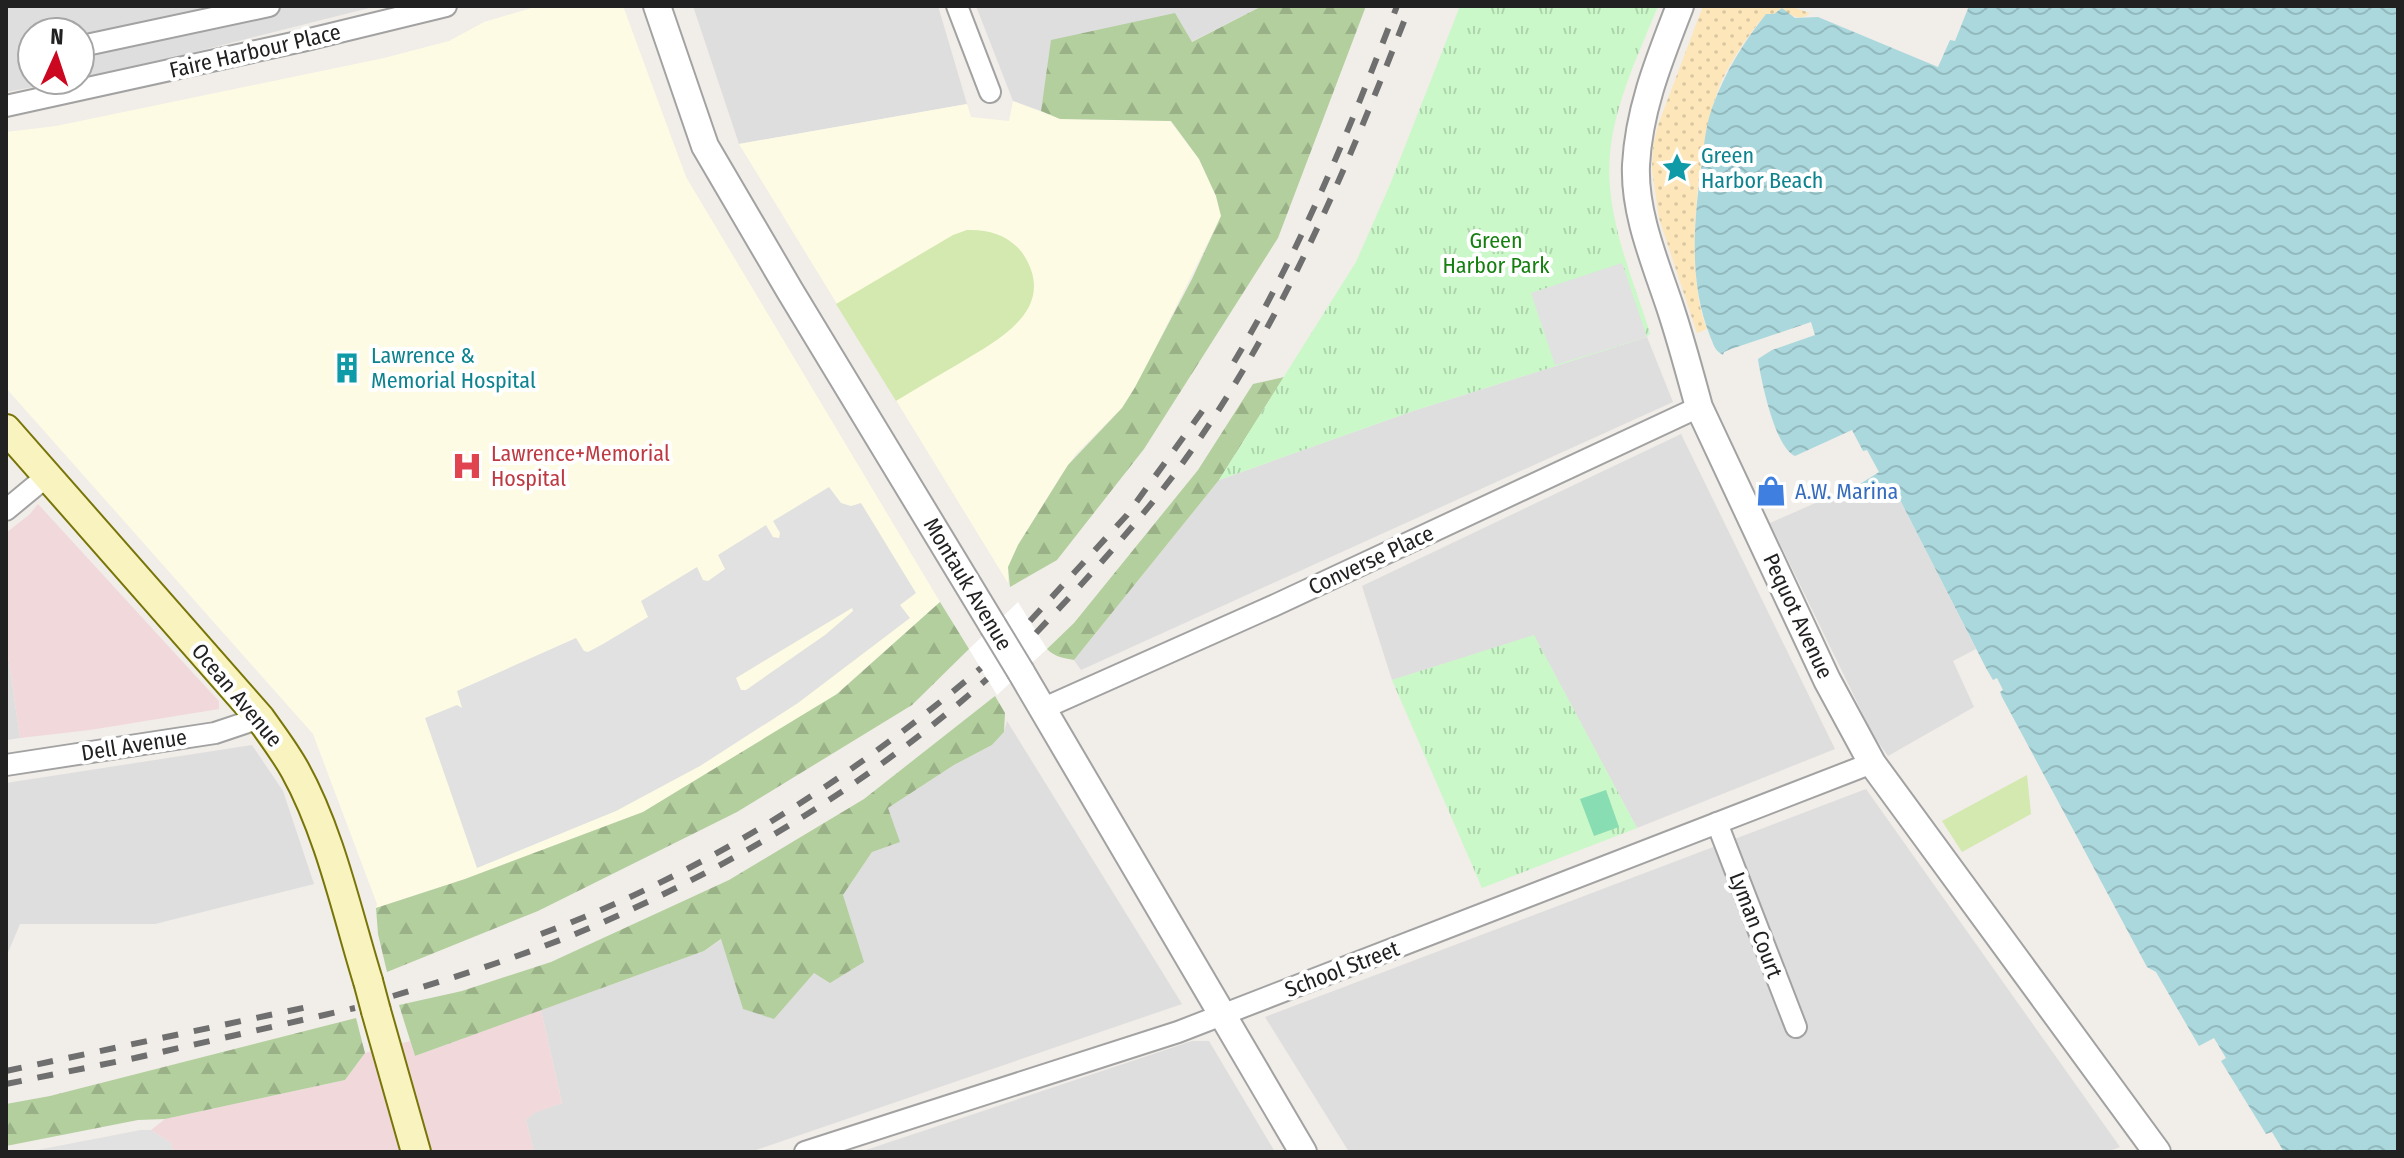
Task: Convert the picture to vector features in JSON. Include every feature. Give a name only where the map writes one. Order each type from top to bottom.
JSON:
[{"type":"main road","name":"Ocean Avenue","points":[[6,429],[260,718],[295,770],[313,811],[368,981],[416,1152]]},
{"type":"street","name":"Faire Harbour Place","points":[[96,43],[269,6]]},
{"type":"street","name":"Montauk Avenue","points":[[657,6],[705,146],[1021,672],[1303,1152]]},
{"type":"street","points":[[957,6],[990,92]]},
{"type":"street","name":"Pequot Avenue","points":[[1680,6],[1649,85],[1636,175],[1644,225],[1699,407],[1827,680],[1872,763],[2152,1151]]},
{"type":"street","name":"Faire Harbour Place","points":[[96,82],[437,7]]},
{"type":"street","name":"Faire Harbour Place","points":[[6,106],[41,96]]},
{"type":"street","name":"Converse Place","points":[[1042,709],[1273,606],[1699,407]]},
{"type":"street","points":[[6,510],[46,477]]},
{"type":"street","name":"Dell Avenue","points":[[6,765],[215,733],[260,718]]},
{"type":"street","name":"School Street","points":[[805,1152],[1178,1032],[1872,763]]},
{"type":"street","name":"Lyman Court","points":[[1717,823],[1796,1027]]},
{"type":"shaded area","points":[[6,6],[377,6],[96,76],[96,16],[16,16],[16,90],[6,92]]},
{"type":"shaded area","name":"Lawrence+Memorial Hospital","points":[[538,6],[623,6],[686,177],[940,602],[833,697],[643,812],[465,879],[376,908],[313,734],[6,388],[6,132],[56,126],[384,58],[449,41],[484,22]]},
{"type":"shaded area","points":[[693,6],[938,6],[967,104],[739,144]]},
{"type":"shaded area","points":[[976,6],[1262,6],[1191,42],[1052,40],[1041,111],[1013,101]]},
{"type":"shaded area","points":[[1013,101],[1061,119],[1170,121],[1199,159],[1216,196],[1221,216],[1140,379],[1122,408],[1076,454],[1060,477],[1018,545],[1008,567],[1008,583],[739,144],[967,104],[971,117],[1009,121]]},
{"type":"shaded area","points":[[1622,263],[1647,337],[1555,365],[1531,293]]},
{"type":"shaded area","points":[[1647,337],[1673,402],[1081,670],[1074,660],[1219,480],[1413,411]]},
{"type":"shaded area","points":[[1681,434],[1835,749],[1637,828],[1534,636],[1392,680],[1362,586]]},
{"type":"shaded area","points":[[1861,483],[1871,503],[1896,492],[1976,649],[1953,661],[1974,707],[1888,756],[1873,735],[1770,523]]},
{"type":"shaded area","points":[[829,487],[841,503],[851,506],[861,503],[916,593],[900,605],[910,618],[798,703],[700,766],[616,811],[477,868],[425,718],[457,705],[462,708],[457,691],[576,638],[588,652],[603,644],[648,617],[641,601],[697,567],[703,580],[708,581],[725,569],[718,555],[766,525],[773,537],[779,538],[780,533],[773,521]],"holes":[[[852,608],[853,611],[825,635],[746,690],[741,690],[736,678]]]},
{"type":"shaded area","points":[[38,504],[219,701],[219,709],[20,738],[6,642],[6,533]]},
{"type":"shaded area","points":[[6,642],[20,738],[6,740]]},
{"type":"shaded area","points":[[1007,721],[1182,1004],[750,1152],[534,1152],[526,1120],[533,1113],[562,1103],[541,1010],[704,951],[722,939],[743,1009],[843,895],[872,852],[888,808],[954,765],[992,745],[1004,732]]},
{"type":"shaded area","points":[[252,745],[283,791],[314,884],[155,924],[20,924],[6,957],[6,783]]},
{"type":"shaded area","points":[[1866,789],[2120,1147],[2106,1152],[1349,1152],[1265,1017]]},
{"type":"shaded area","points":[[541,1010],[562,1103],[534,1113],[526,1120],[534,1152],[173,1152],[171,1143],[151,1130],[165,1119],[345,1080],[365,1053],[410,1041],[415,1056]]},
{"type":"shaded area","points":[[1192,1041],[1209,1041],[1275,1152],[860,1152]]},
{"type":"shaded area","points":[[151,1130],[171,1143],[173,1152],[27,1152]]},
{"type":"green space","points":[[1262,6],[1366,6],[1278,238],[1144,449],[1057,560],[1010,587],[1008,567],[1018,545],[1068,465],[1122,408],[1134,389],[1221,216],[1216,196],[1199,159],[1171,121],[1060,119],[1041,111],[1051,40],[1175,13],[1192,42]]},
{"type":"green space","name":"Green Harbor Park","points":[[1460,6],[1658,6],[1617,115],[1609,176],[1615,222],[1650,333],[1647,337],[1413,411],[1219,480],[1356,262]]},
{"type":"green space","points":[[967,230],[1000,235],[1020,250],[1033,276],[1033,293],[1028,308],[1018,322],[990,345],[896,401],[836,304],[953,235]]},
{"type":"green space","points":[[1284,377],[1219,480],[1074,660],[1050,652],[1047,649],[1074,623],[1198,470],[1253,384]]},
{"type":"green space","points":[[940,602],[969,649],[912,705],[737,812],[538,911],[387,972],[378,934],[376,908],[465,879],[643,812],[837,694]]},
{"type":"green space","points":[[1534,635],[1637,828],[1482,888],[1392,680]]},
{"type":"green space","points":[[995,696],[1005,713],[1004,732],[992,745],[954,765],[888,808],[900,842],[872,852],[843,895],[864,962],[830,983],[814,973],[774,1019],[743,1009],[721,939],[704,951],[415,1056],[399,1005],[462,991],[551,962],[729,880],[864,799]]},
{"type":"green space","points":[[2027,775],[2031,814],[1962,852],[1942,821]]},
{"type":"green space","points":[[1606,790],[1619,827],[1594,836],[1580,799]]},
{"type":"green space","points":[[356,1018],[365,1053],[345,1080],[165,1119],[138,1120],[6,1146],[6,1104],[50,1096]]},
{"type":"sand","name":"Green Harbor Beach","points":[[1703,6],[1789,6],[1810,13],[1796,17],[1782,8],[1774,14],[1766,14],[1732,62],[1713,104],[1696,204],[1696,275],[1707,329],[1697,333],[1659,218],[1652,170],[1658,125]]},
{"type":"water","points":[[1969,6],[2398,6],[2398,1152],[2284,1152],[2272,1132],[2266,1134],[2221,1061],[2226,1058],[2214,1038],[2199,1046],[2156,972],[2147,967],[2002,697],[2000,692],[2003,690],[1997,678],[1993,680],[1986,668],[1896,492],[1870,503],[1860,484],[1879,472],[1867,450],[1863,451],[1852,430],[1795,456],[1781,440],[1770,412],[1758,359],[1772,350],[1815,335],[1811,322],[1731,349],[1723,355],[1710,336],[1698,294],[1695,250],[1697,206],[1708,121],[1729,70],[1766,14],[1774,14],[1782,8],[1795,18],[1818,17],[1938,67],[1950,40],[1955,41]]},
{"type":"pier","points":[[1018,602],[1047,649],[997,695],[969,649]]},
{"type":"railway","points":[[1234,362],[1303,232],[1397,6]]},
{"type":"railway","points":[[1036,633],[1160,493],[1248,362],[1336,187],[1410,6]]},
{"type":"railway","points":[[1030,621],[1127,515],[1206,406]]},
{"type":"railway","points":[[541,934],[660,883],[773,820],[880,748],[981,668]]},
{"type":"railway","points":[[393,996],[574,935],[703,874],[803,817],[851,785],[898,752],[987,679]]},
{"type":"railway","points":[[6,1071],[317,1005]]},
{"type":"railway","points":[[6,1084],[355,1008]]},
{"type":"place","name":"Green Harbor Beach","points":[[1677,168]]},
{"type":"place","name":"Lawrence & Memorial Hospital","points":[[347,368]]},
{"type":"place","name":"Lawrence+Memorial Hospital","points":[[467,466]]},
{"type":"place","name":"A.W. Marina","points":[[1771,491]]}]
